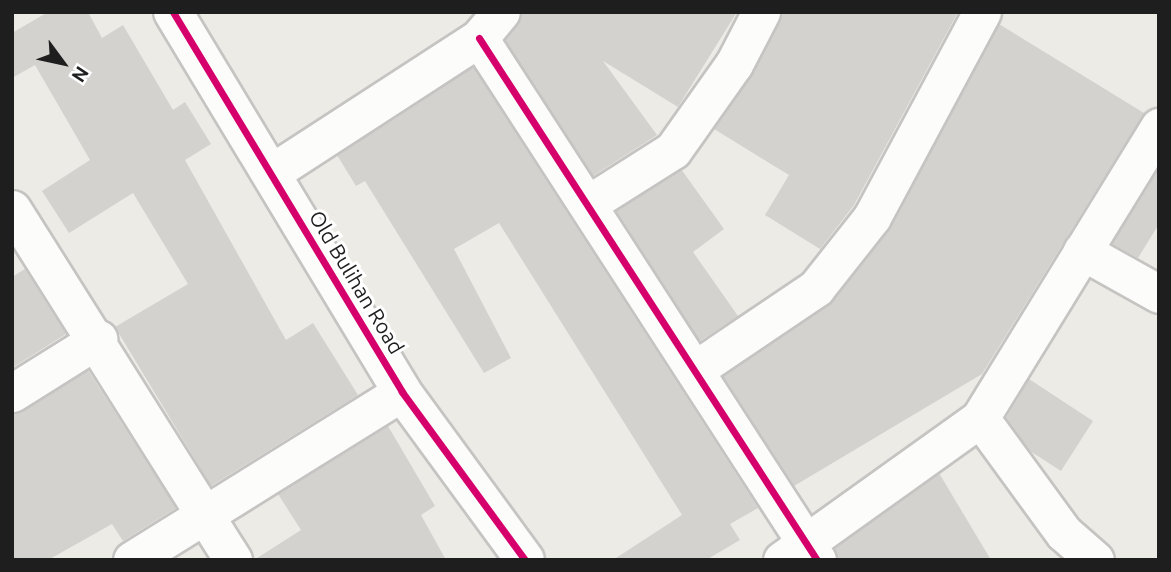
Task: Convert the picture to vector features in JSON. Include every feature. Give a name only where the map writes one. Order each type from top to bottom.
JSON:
[{"type":"street","name":"Old Bulihan Road","points":[[173,12],[402,392],[525,560]]},
{"type":"street","points":[[591,202],[673,150],[734,64],[761,12]]},
{"type":"street","points":[[696,369],[816,288],[872,217],[982,12]]},
{"type":"street","points":[[271,173],[490,25],[591,202],[696,369],[802,555],[980,418],[1159,127]]},
{"type":"street","points":[[12,209],[98,339],[233,560]]},
{"type":"street","points":[[1082,251],[1159,294]]},
{"type":"street","points":[[12,393],[98,339]]},
{"type":"street","points":[[132,560],[402,392]]},
{"type":"street","points":[[980,418],[1064,533],[1095,560]]},
{"type":"building","points":[[48,12],[88,12],[102,38],[123,25],[173,110],[185,102],[211,144],[185,160],[286,340],[313,323],[358,395],[211,486],[115,327],[188,284],[133,193],[69,233],[42,191],[90,160],[35,65],[12,78],[12,33]]},
{"type":"building","points":[[523,12],[737,12],[678,107],[603,61],[657,135],[593,176],[505,40]]},
{"type":"building","points":[[782,12],[958,12],[854,205],[820,249],[765,215],[789,175],[714,129],[753,74]]},
{"type":"building","points":[[999,24],[1144,113],[982,374],[794,486],[723,376],[828,305],[857,271],[891,227]]},
{"type":"building","points":[[473,67],[758,508],[730,524],[740,540],[706,560],[613,560],[682,515],[499,223],[454,249],[511,358],[484,373],[365,181],[356,186],[337,155]]},
{"type":"building","points":[[1159,167],[1159,224],[1138,258],[1112,244]]},
{"type":"building","points":[[681,169],[724,229],[693,252],[738,316],[700,341],[616,211]]},
{"type":"building","points":[[25,269],[66,334],[12,368],[12,277]]},
{"type":"building","points":[[88,370],[176,508],[123,541],[112,524],[48,560],[12,560],[12,414]]},
{"type":"building","points":[[1029,379],[1093,421],[1061,471],[1030,451],[1006,418]]},
{"type":"building","points":[[388,426],[435,506],[421,515],[446,560],[254,560],[301,530],[278,494]]},
{"type":"building","points":[[939,473],[991,560],[838,560],[834,548]]},
{"type":"cycle path","points":[[173,12],[402,392],[525,560]]},
{"type":"cycle path","points":[[479,38],[817,560]]}]
